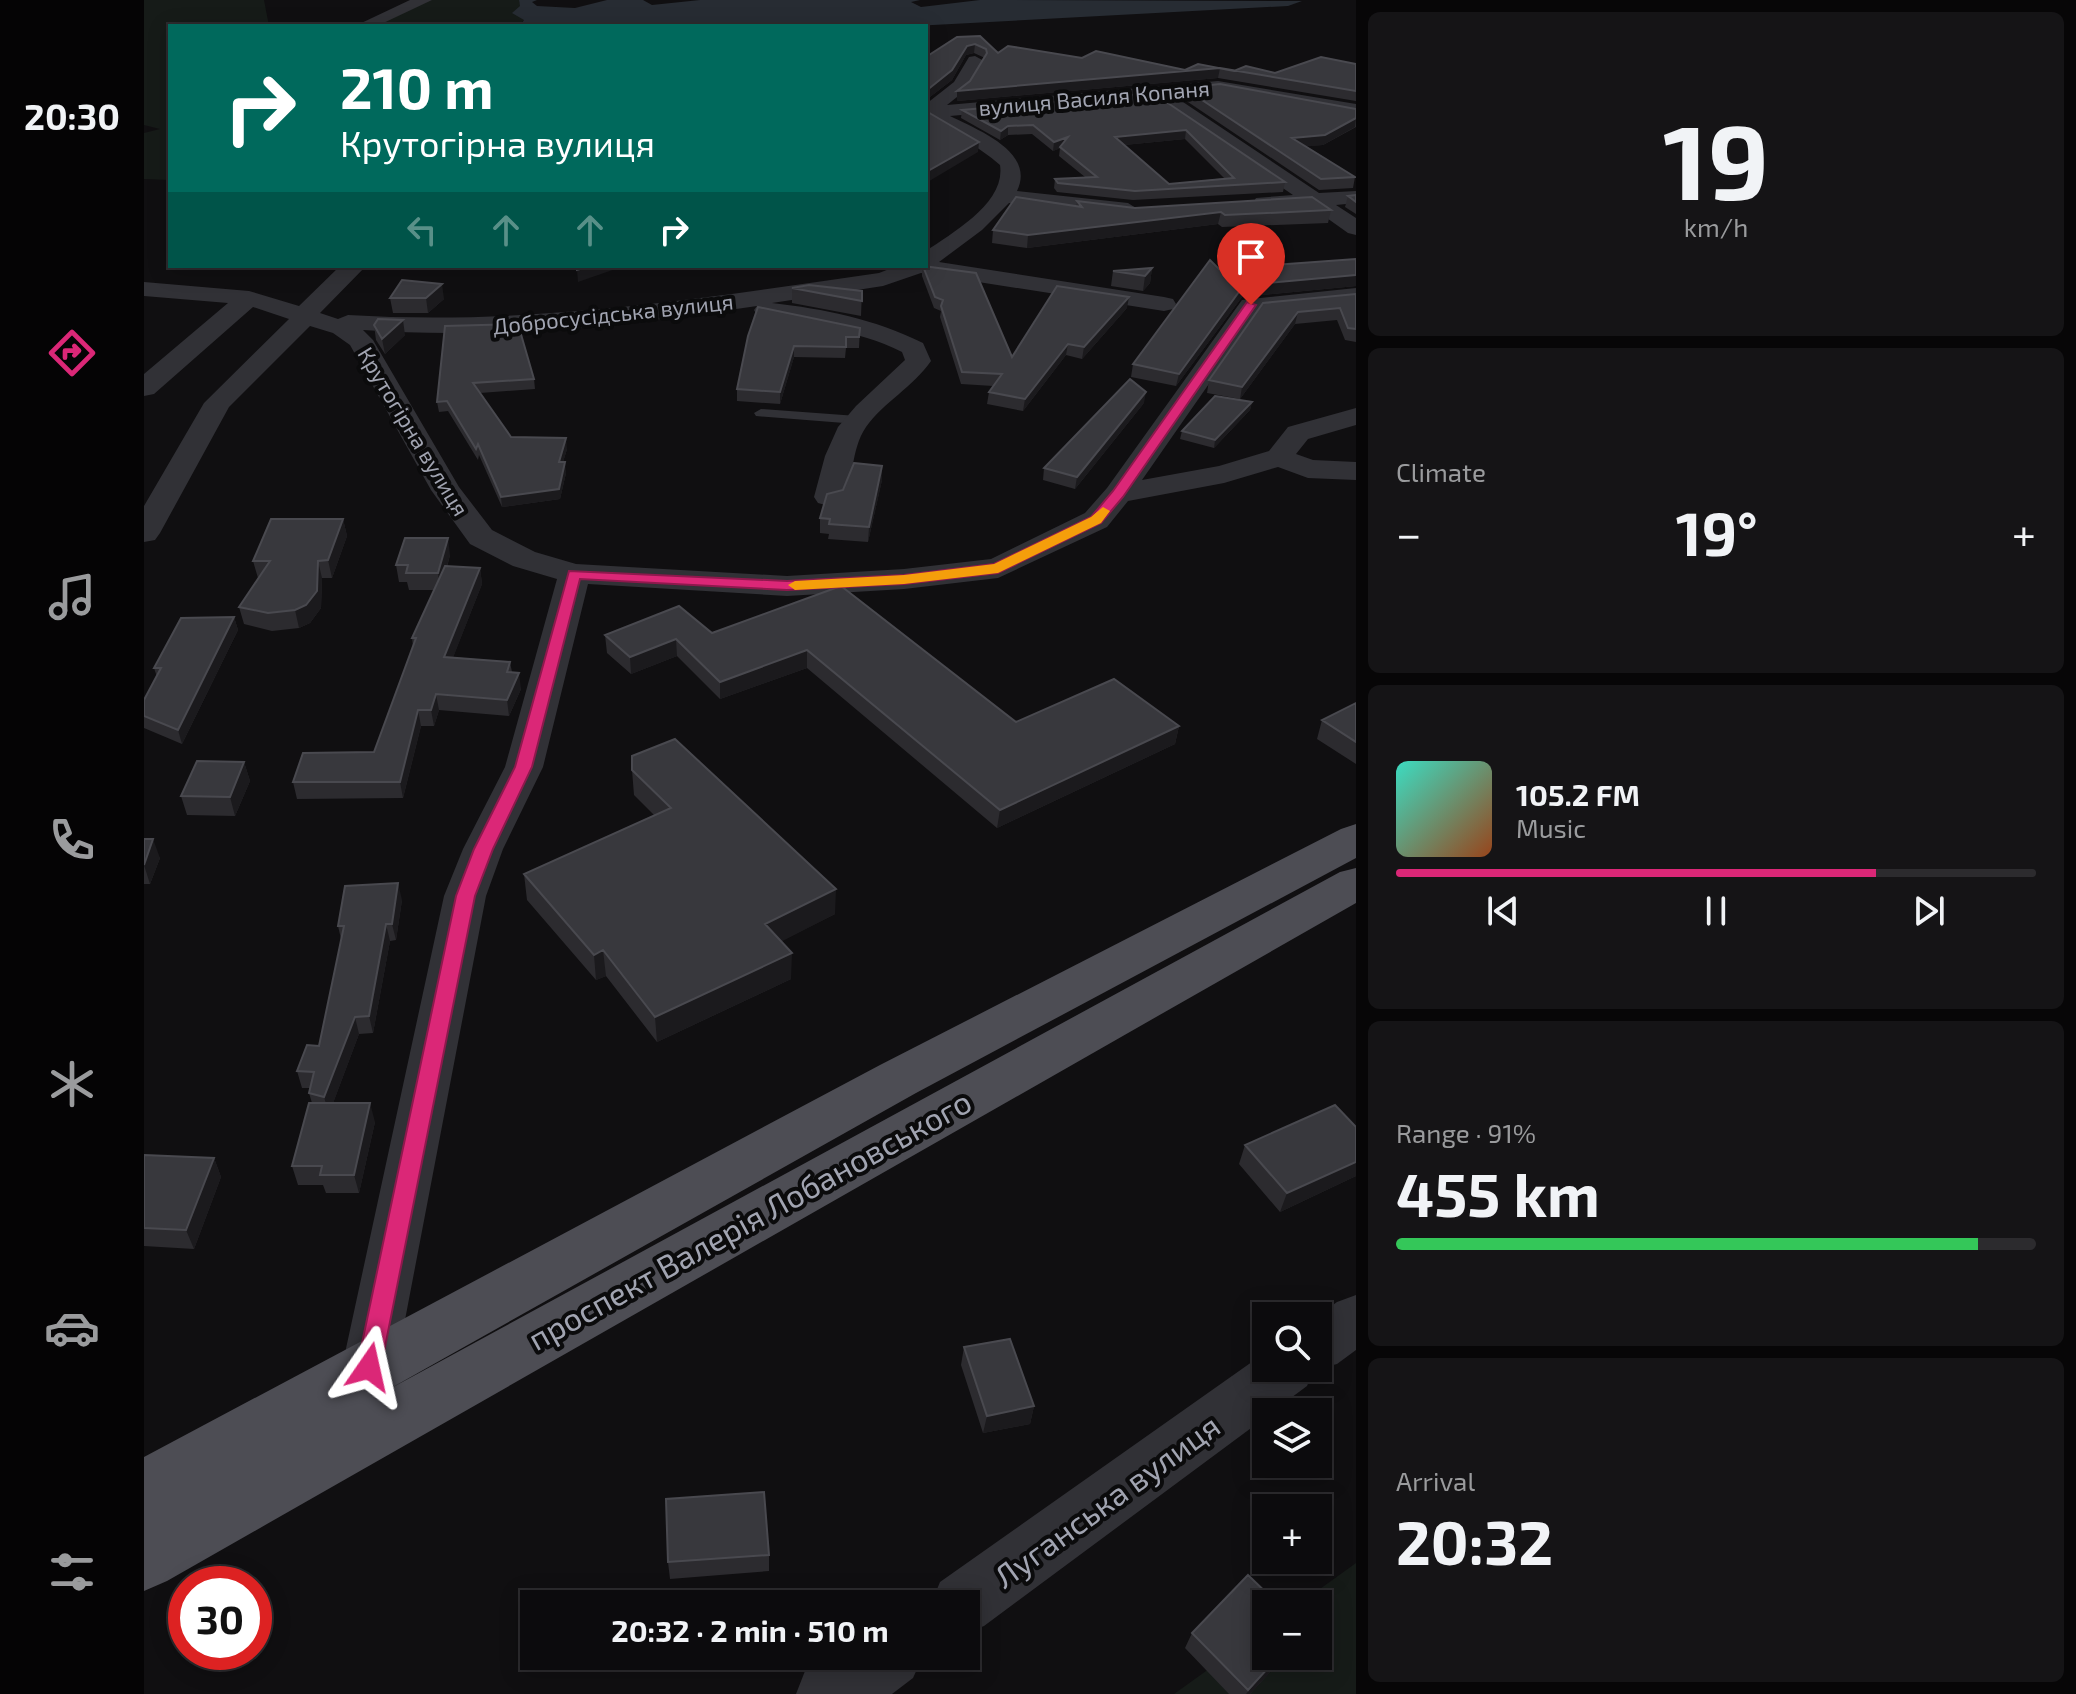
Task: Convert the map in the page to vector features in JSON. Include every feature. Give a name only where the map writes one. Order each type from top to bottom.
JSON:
[{"type":"main road","name":"проспект Валерія Лобановського","points":[[144,1491],[898,1079],[1356,839]]},
{"type":"main road","name":"проспект Валерія Лобановського","points":[[144,1558],[1356,883]]},
{"type":"street","points":[[368,24],[424,0]]},
{"type":"street","points":[[928,111],[961,85],[975,61]]},
{"type":"street","points":[[961,85],[981,84]]},
{"type":"street","points":[[1005,86],[1109,96]]},
{"type":"street","name":"вулиця Василя Копаня","points":[[928,113],[1218,86],[1356,110]]},
{"type":"street","points":[[1156,92],[1356,228]]},
{"type":"street","points":[[928,114],[964,128],[1010,163],[1013,178],[1004,196],[928,259]]},
{"type":"street","points":[[1004,196],[1108,209],[1148,209]]},
{"type":"street","points":[[1239,205],[1356,197]]},
{"type":"street","points":[[144,533],[218,403],[304,318],[319,297],[352,268]]},
{"type":"street","name":"Добросусідська вулиця","points":[[304,318],[358,323],[505,326],[745,300],[883,279],[913,268]]},
{"type":"street","points":[[928,268],[1164,304]]},
{"type":"street","points":[[144,388],[245,287]]},
{"type":"street","name":"Крутогірна вулиця","points":[[144,289],[220,294],[245,287],[304,318],[342,328],[360,340],[446,490],[481,537],[524,559],[574,574],[787,586],[904,579],[998,568],[1096,520],[1118,494],[1251,305],[1356,295]]},
{"type":"street","points":[[745,300],[759,309],[839,320],[883,331],[914,348],[918,361],[909,374],[857,420],[845,442],[829,497]]},
{"type":"street","points":[[1118,494],[1224,474],[1279,457],[1298,433],[1356,416]]},
{"type":"street","points":[[1279,457],[1308,469],[1356,471]]},
{"type":"street","points":[[369,1367],[465,896],[483,849],[524,767],[574,574]]},
{"type":"street","points":[[1332,1337],[1356,1319]]},
{"type":"street","name":"Луганська вулиця","points":[[980,1591],[1269,1382]]},
{"type":"street","points":[[828,1694],[871,1670]]},
{"type":"lane","points":[[761,413],[857,420]]},
{"type":"shaded area","points":[[144,0],[264,0],[269,24],[168,24],[168,180],[144,179],[144,133],[160,129],[144,125]]},
{"type":"shaded area","points":[[424,0],[519,0],[524,20],[521,24],[368,24]]},
{"type":"shaded area","points":[[519,0],[537,0],[532,2],[537,6],[575,8],[607,0],[643,0],[652,5],[700,0],[920,0],[911,2],[921,7],[980,0],[1302,1],[1288,6],[928,25],[521,24],[524,20],[512,13],[520,6]]},
{"type":"shaded area","points":[[1356,1563],[1356,1694],[1174,1694],[1252,1638],[1252,1670],[1332,1670],[1332,1590],[1318,1590]]},
{"type":"building","points":[[980,36],[998,53],[1008,46],[1082,58],[1096,51],[1185,70],[1198,64],[1219,68],[957,91],[970,81],[987,53],[986,49],[975,44],[967,46],[952,70],[928,89],[928,56],[957,37]]},
{"type":"building","points":[[1321,57],[1356,64],[1356,91],[1235,71],[1246,66],[1275,73]]},
{"type":"building","points":[[1220,84],[1356,109],[1356,118],[1325,135],[1292,138],[1355,177],[1321,179],[1184,88]]},
{"type":"building","points":[[1153,93],[1285,182],[1135,191],[1058,183],[1055,179],[1097,177],[1060,147],[1068,137],[1054,142],[1033,125],[1008,126],[1001,131],[962,110]],"holes":[[[1186,130],[1234,178],[1169,184],[1115,137]]]},
{"type":"building","points":[[928,112],[979,142],[928,171]]},
{"type":"building","points":[[1016,197],[1082,207],[1077,201],[1135,208],[1312,197],[1331,210],[1225,215],[1221,212],[1028,235],[993,230]]},
{"type":"building","points":[[1356,259],[1356,275],[1244,285],[1179,374],[1133,364],[1210,260],[1219,269]]},
{"type":"building","points":[[924,268],[976,273],[1012,357],[1057,286],[1129,297],[1084,347],[1068,344],[1025,399],[989,392],[1002,374],[962,372],[941,306],[943,300],[935,297]]},
{"type":"building","points":[[1152,268],[1145,276],[1113,271]]},
{"type":"building","points":[[402,280],[442,284],[426,298],[390,298]]},
{"type":"building","points":[[809,285],[862,291],[862,301],[792,288]]},
{"type":"building","points":[[1356,294],[1356,329],[1348,328],[1340,308],[1298,312],[1242,387],[1209,380],[1263,303]]},
{"type":"building","points":[[758,307],[860,328],[859,337],[846,337],[846,347],[794,346],[780,392],[737,389],[748,336]]},
{"type":"building","points":[[378,319],[403,320],[382,339],[374,325]]},
{"type":"building","points":[[518,324],[534,379],[473,383],[511,437],[566,438],[559,462],[565,462],[559,489],[501,497],[478,444],[476,449],[447,401],[437,402],[445,326]]},
{"type":"building","points":[[1130,379],[1146,392],[1077,477],[1044,468]]},
{"type":"building","points":[[1215,396],[1252,402],[1215,440],[1182,431]]},
{"type":"building","points":[[854,463],[882,466],[869,527],[829,524],[830,519],[820,518],[827,494],[843,490]]},
{"type":"building","points":[[271,519],[343,519],[328,560],[318,561],[317,591],[306,605],[295,610],[268,613],[239,607],[270,561],[253,561]]},
{"type":"building","points":[[405,538],[448,538],[438,573],[406,573],[408,565],[396,565]]},
{"type":"building","points":[[445,566],[480,568],[444,657],[510,662],[507,672],[519,673],[507,700],[436,694],[431,710],[418,710],[400,782],[293,782],[303,753],[374,752],[416,638],[412,638]]},
{"type":"building","points":[[841,586],[1016,722],[1114,679],[1179,726],[1000,810],[807,650],[720,682],[676,639],[630,657],[605,635],[679,606],[712,633]]},
{"type":"building","points":[[234,617],[178,730],[144,716],[144,700],[161,668],[154,668],[181,618]]},
{"type":"building","points":[[1356,703],[1356,742],[1322,720]]},
{"type":"building","points":[[675,739],[836,889],[765,924],[792,953],[655,1017],[603,950],[594,955],[524,874],[671,808],[632,770],[632,756]]},
{"type":"building","points":[[197,761],[244,762],[230,797],[181,796]]},
{"type":"building","points":[[144,839],[153,839],[144,865]]},
{"type":"building","points":[[398,883],[392,924],[386,924],[369,1016],[355,1017],[324,1097],[309,1093],[314,1072],[297,1071],[307,1045],[319,1046],[344,926],[338,926],[345,886]]},
{"type":"building","points":[[309,1103],[370,1103],[354,1175],[320,1175],[322,1166],[292,1166]]},
{"type":"building","points":[[1335,1105],[1356,1127],[1356,1162],[1287,1193],[1245,1145]]},
{"type":"building","points":[[144,1155],[214,1158],[186,1230],[144,1228]]},
{"type":"building","points":[[1010,1339],[1034,1406],[987,1416],[964,1347]]},
{"type":"building","points":[[764,1492],[769,1555],[668,1562],[666,1499]]},
{"type":"building","points":[[1248,1575],[1264,1590],[1252,1590],[1252,1670],[1266,1670],[1248,1690],[1192,1633]]},
{"type":"slow traffic","points":[[795,585],[904,579],[998,568],[1096,520],[1103,511]]},
{"type":"route","points":[[369,1367],[465,896],[483,849],[524,767],[574,574],[787,586],[904,579],[998,568],[1096,520],[1118,494],[1251,305]]}]
